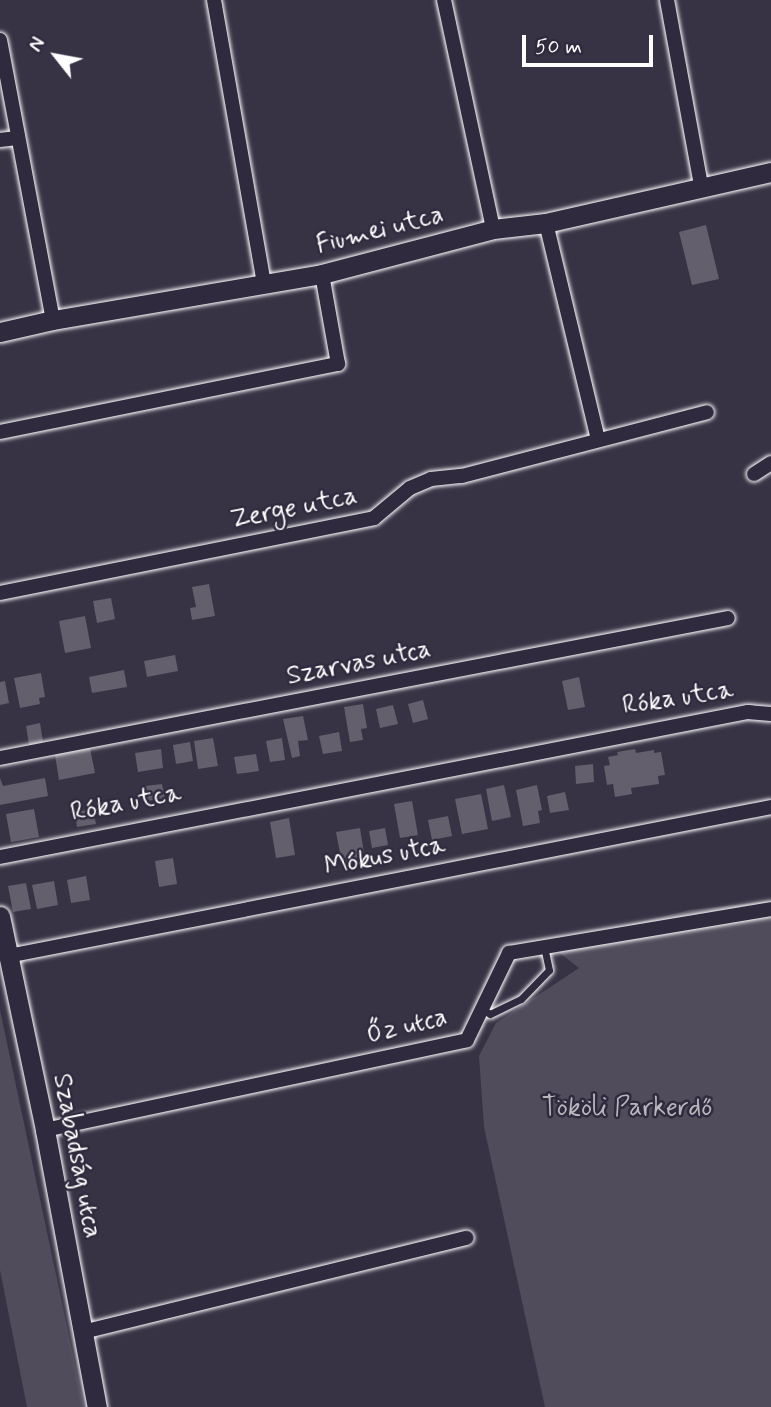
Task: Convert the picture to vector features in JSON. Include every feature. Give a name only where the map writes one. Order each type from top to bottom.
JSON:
[{"type":"street","points":[[214,0],[264,284]]},
{"type":"street","points":[[444,0],[493,229]]},
{"type":"street","points":[[667,0],[701,186]]},
{"type":"street","points":[[0,40],[52,320]]},
{"type":"street","points":[[0,140],[17,138]]},
{"type":"street","name":"Fiumei utca","points":[[0,332],[52,320],[322,274],[493,229],[546,223],[771,172]]},
{"type":"street","points":[[546,223],[598,439]]},
{"type":"street","points":[[0,432],[338,364],[322,274]]},
{"type":"street","name":"Zerge utca","points":[[0,593],[374,518],[410,488],[431,479],[462,476],[707,412]]},
{"type":"street","points":[[754,474],[771,464]]},
{"type":"street","name":"Szarvas utca","points":[[0,758],[728,618]]},
{"type":"street","name":"Róka utca","points":[[0,855],[747,709],[748,712],[771,714]]},
{"type":"street","name":"Mókus utca","points":[[8,956],[771,807]]},
{"type":"street","name":"Őz utca","points":[[45,1130],[467,1040],[509,953],[771,909]]},
{"type":"street","name":"Szabadság utca","points":[[0,916],[45,1130],[97,1407]]},
{"type":"street","points":[[83,1332],[467,1238]]},
{"type":"lane","points":[[482,1009],[489,1014],[521,999],[549,970],[544,947]]},
{"type":"green space","name":"Tököli Parkerdő","points":[[771,901],[771,1407],[545,1407],[484,1127],[479,1056],[496,1023],[579,968],[548,944],[690,910]]},
{"type":"green space","points":[[0,1010],[84,1407],[27,1407],[0,1270]]},
{"type":"building","points":[[706,225],[719,279],[692,285],[679,232]]},
{"type":"building","points":[[209,584],[215,616],[192,620],[190,608],[196,607],[192,587]]},
{"type":"building","points":[[111,598],[115,619],[97,623],[93,601]]},
{"type":"building","points":[[85,616],[91,648],[65,653],[59,621]]},
{"type":"building","points":[[175,655],[178,671],[147,677],[144,661]]},
{"type":"building","points":[[124,670],[127,687],[92,693],[89,677]]},
{"type":"building","points":[[41,673],[45,697],[39,698],[40,704],[20,708],[14,678]]},
{"type":"building","points":[[579,677],[585,707],[568,710],[562,681]]},
{"type":"building","points":[[5,681],[9,703],[0,705],[0,682]]},
{"type":"building","points":[[423,700],[428,719],[413,723],[408,704]]},
{"type":"building","points":[[363,704],[367,728],[361,729],[363,740],[350,742],[344,707]]},
{"type":"building","points":[[393,705],[398,724],[380,728],[376,709]]},
{"type":"building","points":[[303,716],[308,740],[298,741],[300,756],[292,758],[283,719]]},
{"type":"building","points":[[40,723],[43,742],[29,745],[26,726]]},
{"type":"building","points":[[339,732],[342,751],[323,754],[319,736]]},
{"type":"building","points":[[213,738],[218,766],[198,769],[194,741]]},
{"type":"building","points":[[282,738],[285,760],[270,762],[266,741]]},
{"type":"building","points":[[190,742],[193,761],[176,764],[173,745]]},
{"type":"building","points":[[90,748],[95,773],[59,780],[55,755]]},
{"type":"building","points":[[161,749],[163,768],[138,772],[135,753]]},
{"type":"building","points":[[635,749],[636,753],[654,750],[654,753],[661,752],[665,775],[658,776],[659,784],[631,788],[632,794],[615,797],[613,784],[607,785],[604,766],[610,765],[608,757],[618,755],[617,752]]},
{"type":"building","points":[[256,754],[259,771],[237,774],[234,757]]},
{"type":"building","points":[[593,764],[594,782],[576,784],[575,766]]},
{"type":"building","points":[[0,778],[3,786],[45,778],[48,796],[0,805]]},
{"type":"building","points":[[162,784],[165,798],[147,801],[145,786]]},
{"type":"building","points":[[504,785],[511,817],[492,821],[486,789]]},
{"type":"building","points":[[537,785],[542,810],[538,811],[540,823],[523,826],[516,790]]},
{"type":"building","points":[[565,792],[569,810],[550,813],[547,796]]},
{"type":"building","points":[[481,794],[488,829],[462,834],[455,799]]},
{"type":"building","points":[[412,801],[418,835],[400,838],[394,804]]},
{"type":"building","points":[[34,809],[39,837],[11,842],[6,814]]},
{"type":"building","points":[[93,809],[96,824],[77,827],[75,812]]},
{"type":"building","points":[[448,816],[452,836],[432,840],[428,820]]},
{"type":"building","points":[[289,818],[295,855],[276,858],[270,822]]},
{"type":"building","points":[[360,828],[365,860],[342,864],[336,832]]},
{"type":"building","points":[[385,828],[388,845],[372,848],[369,831]]},
{"type":"building","points":[[173,858],[177,884],[159,887],[155,861]]},
{"type":"building","points":[[86,876],[90,900],[71,903],[67,880]]},
{"type":"building","points":[[54,881],[58,905],[37,909],[32,885]]},
{"type":"building","points":[[26,883],[31,909],[13,912],[8,886]]}]
